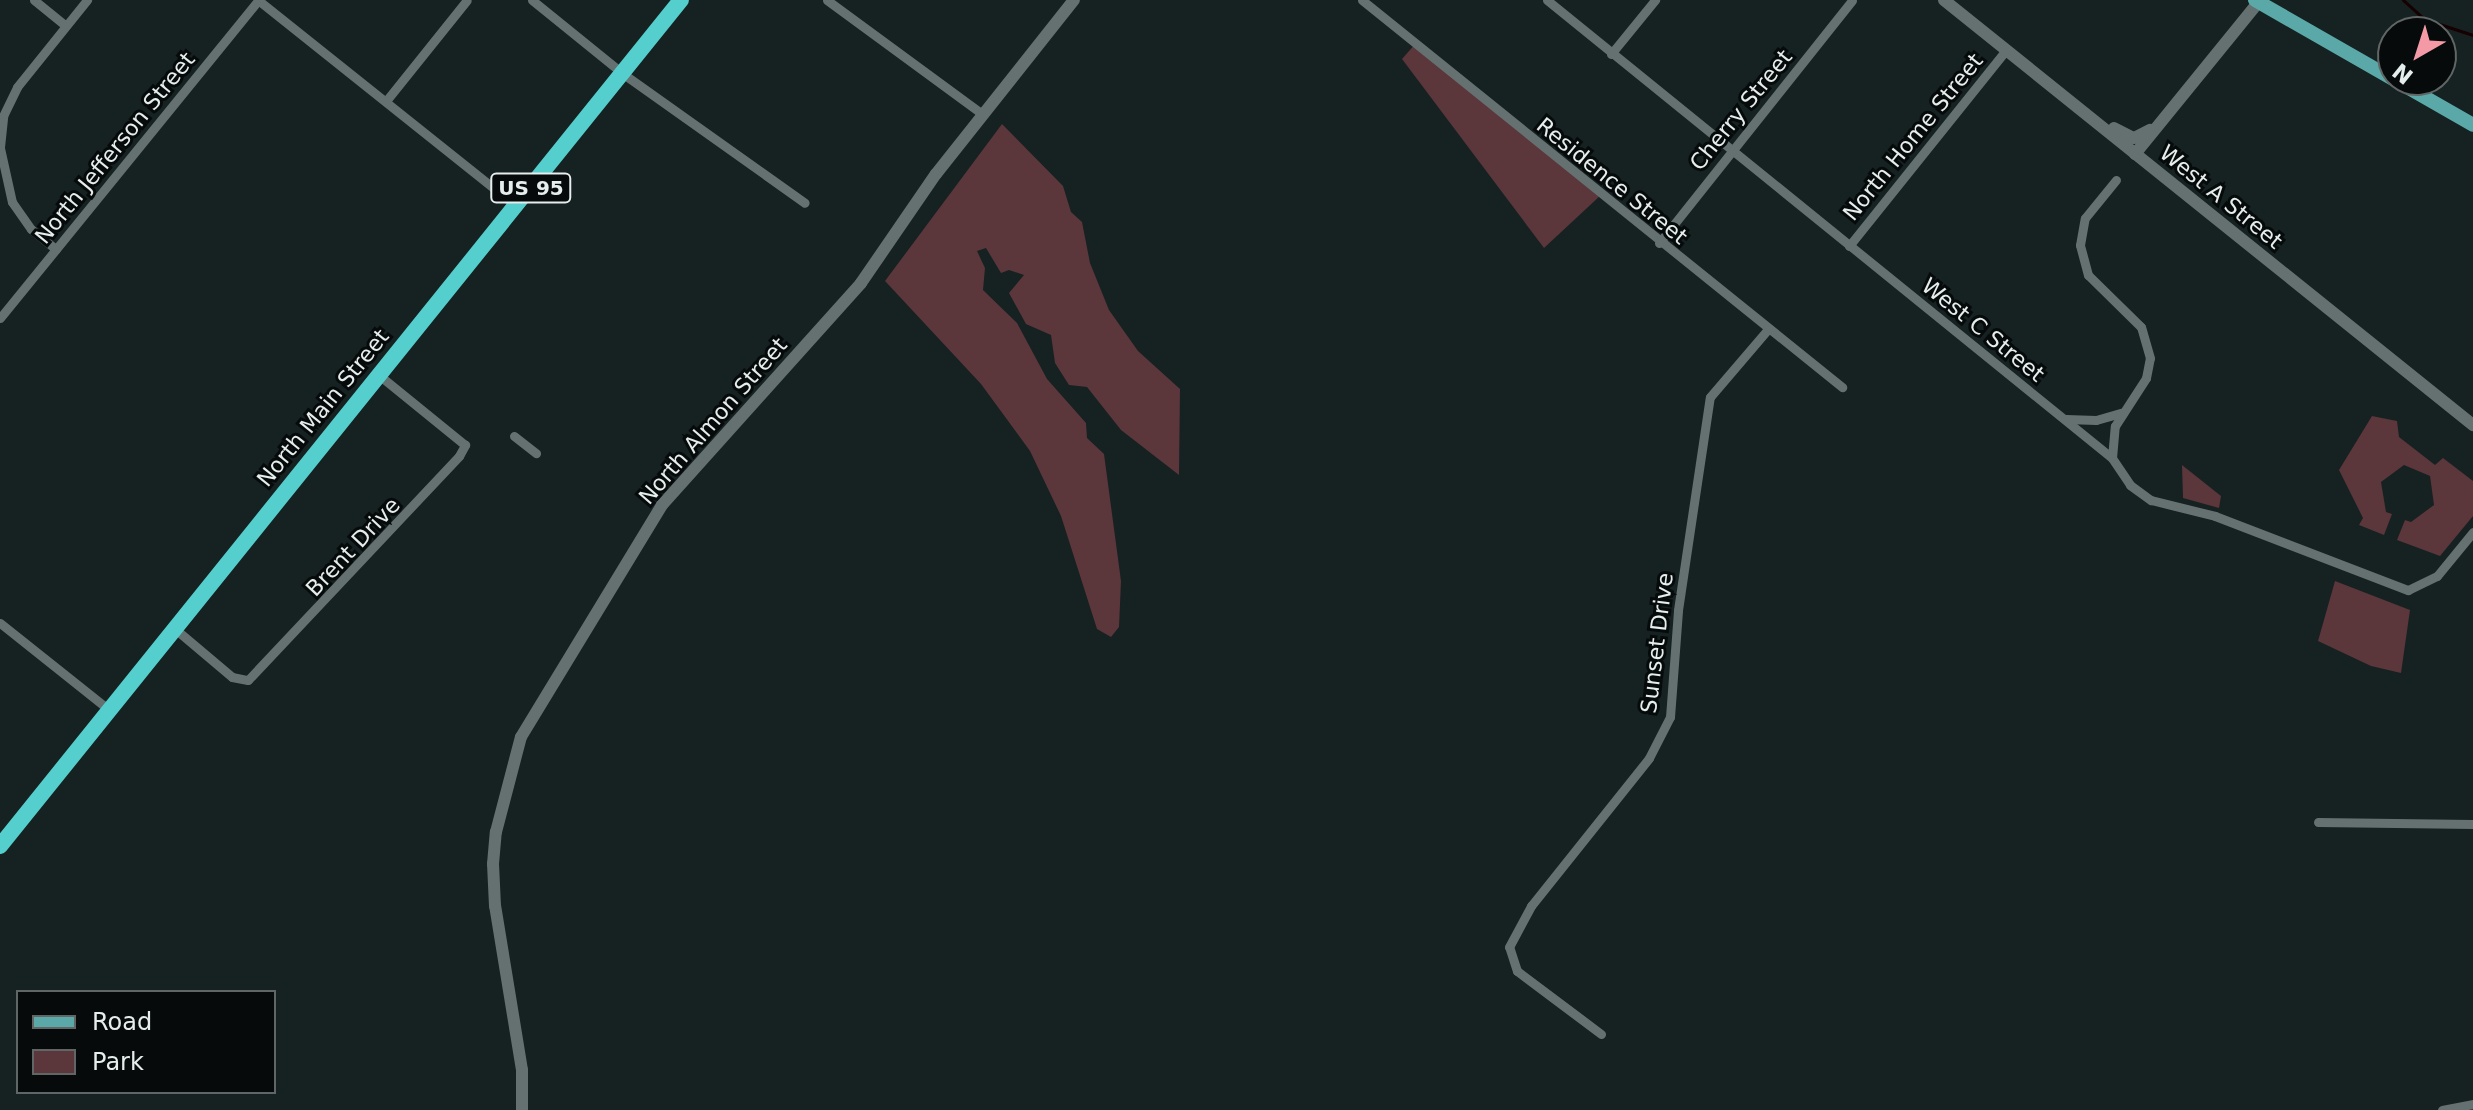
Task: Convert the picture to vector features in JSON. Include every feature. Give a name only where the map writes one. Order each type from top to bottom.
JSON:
[{"type":"highway","name":"North Main Street","points":[[0,846],[681,0]]},
{"type":"main road","points":[[2257,1],[2473,125]]},
{"type":"street","points":[[34,0],[65,25]]},
{"type":"street","points":[[56,249],[31,229],[12,202],[0,147],[2,116],[17,87],[87,0]]},
{"type":"street","points":[[258,0],[516,206]]},
{"type":"street","name":"North Jefferson Street","points":[[0,318],[258,0]]},
{"type":"street","points":[[386,101],[467,0]]},
{"type":"street","points":[[532,0],[622,73],[805,203]]},
{"type":"street","points":[[827,0],[982,114]]},
{"type":"street","name":"North Almon Street","points":[[522,1110],[522,1070],[495,906],[493,864],[496,832],[521,737],[662,505],[861,283],[982,114],[1074,0]]},
{"type":"street","name":"Residence Street","points":[[1362,0],[1659,243],[1842,387]]},
{"type":"street","name":"West C Street","points":[[1547,0],[2112,458],[2130,485],[2151,500],[2268,535],[2395,588],[2418,589],[2437,576],[2473,532]]},
{"type":"street","points":[[1611,54],[1655,0]]},
{"type":"street","name":"Cherry Street","points":[[1659,243],[1852,0]]},
{"type":"street","name":"West A Street","points":[[1944,0],[2473,425]]},
{"type":"street","points":[[2135,154],[2257,1]]},
{"type":"street","name":"North Home Street","points":[[1849,246],[2006,50]]},
{"type":"street","points":[[2059,92],[2134,138],[2173,108]]},
{"type":"street","points":[[2112,458],[2121,413],[2146,378],[2150,358],[2145,337],[2133,314],[2088,275],[2080,245],[2085,218],[2116,180]]},
{"type":"street","name":"Sunset Drive","points":[[1601,1034],[1517,971],[1509,947],[1531,906],[1649,758],[1670,717],[1678,610],[1710,397],[1768,329]]},
{"type":"street","name":"Brent Drive","points":[[174,628],[232,677],[248,680],[459,456],[465,445],[379,375]]},
{"type":"street","points":[[2063,418],[2081,422],[2121,413]]},
{"type":"street","points":[[514,436],[536,453]]},
{"type":"street","points":[[0,623],[108,709]]},
{"type":"street","points":[[2318,822],[2473,824]]},
{"type":"street","points":[[2442,1110],[2473,1104]]},
{"type":"green space","points":[[1416,43],[1601,195],[1544,248],[1402,59]]},
{"type":"green space","points":[[1002,124],[1063,186],[1071,212],[1082,222],[1090,263],[1109,310],[1138,351],[1180,389],[1179,475],[1121,430],[1087,387],[1069,385],[1055,363],[1051,335],[1026,324],[1009,293],[1024,275],[1009,270],[1001,273],[986,248],[977,251],[985,268],[983,290],[1017,323],[1047,379],[1086,423],[1087,438],[1104,454],[1121,581],[1119,627],[1111,637],[1097,629],[1061,516],[1030,451],[981,384],[885,281]]},
{"type":"green space","points":[[2372,416],[2397,421],[2399,437],[2435,465],[2443,458],[2473,481],[2473,516],[2440,556],[2397,540],[2405,520],[2411,522],[2434,505],[2430,476],[2404,465],[2381,482],[2386,512],[2392,514],[2384,535],[2359,525],[2363,518],[2339,470]]},
{"type":"green space","points":[[2182,465],[2221,496],[2219,508],[2183,498]]},
{"type":"green space","points":[[2335,581],[2410,610],[2401,673],[2371,666],[2318,641]]},
{"type":"waterway","points":[[2403,0],[2424,19],[2473,35]]}]
